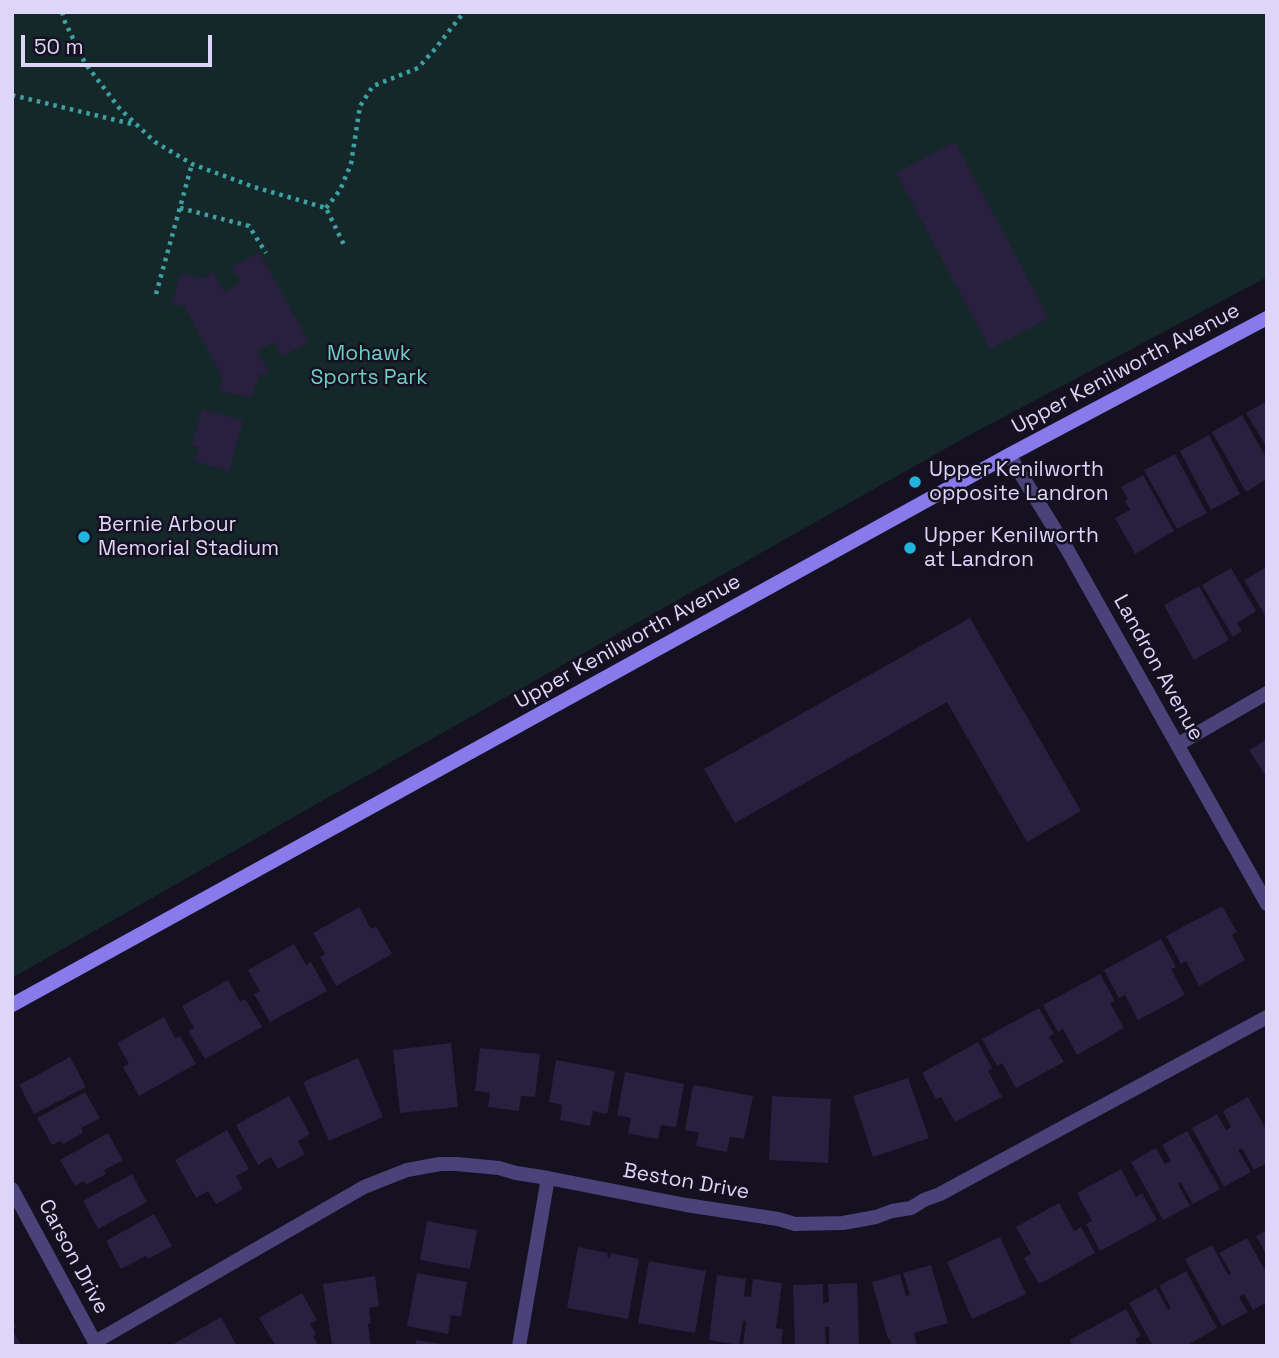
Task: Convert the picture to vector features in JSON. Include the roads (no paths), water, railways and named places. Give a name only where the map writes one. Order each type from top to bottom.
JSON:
[{"type":"street","name":"Upper Kenilworth Avenue","points":[[12,1005],[1009,455],[1267,318]]},
{"type":"street","name":"Landron Avenue","points":[[1009,455],[1067,549],[1267,904]]},
{"type":"street","points":[[1177,745],[1267,692]]},
{"type":"street","name":"Beston Drive","points":[[96,1344],[364,1187],[407,1170],[440,1164],[485,1166],[795,1224],[844,1223],[911,1209],[1267,1017]]},
{"type":"street","points":[[519,1346],[548,1178]]},
{"type":"street","name":"Carson Drive","points":[[12,1189],[96,1344]]},
{"type":"place","name":"Upper Kenilworth opposite Landron","points":[[915,482]]},
{"type":"place","name":"Bernie Arbour Memorial Stadium","points":[[84,537]]},
{"type":"place","name":"Upper Kenilworth at Landron","points":[[910,548]]},
{"type":"park label","name":"Mohawk Sports Park","points":[[369,366]]}]
